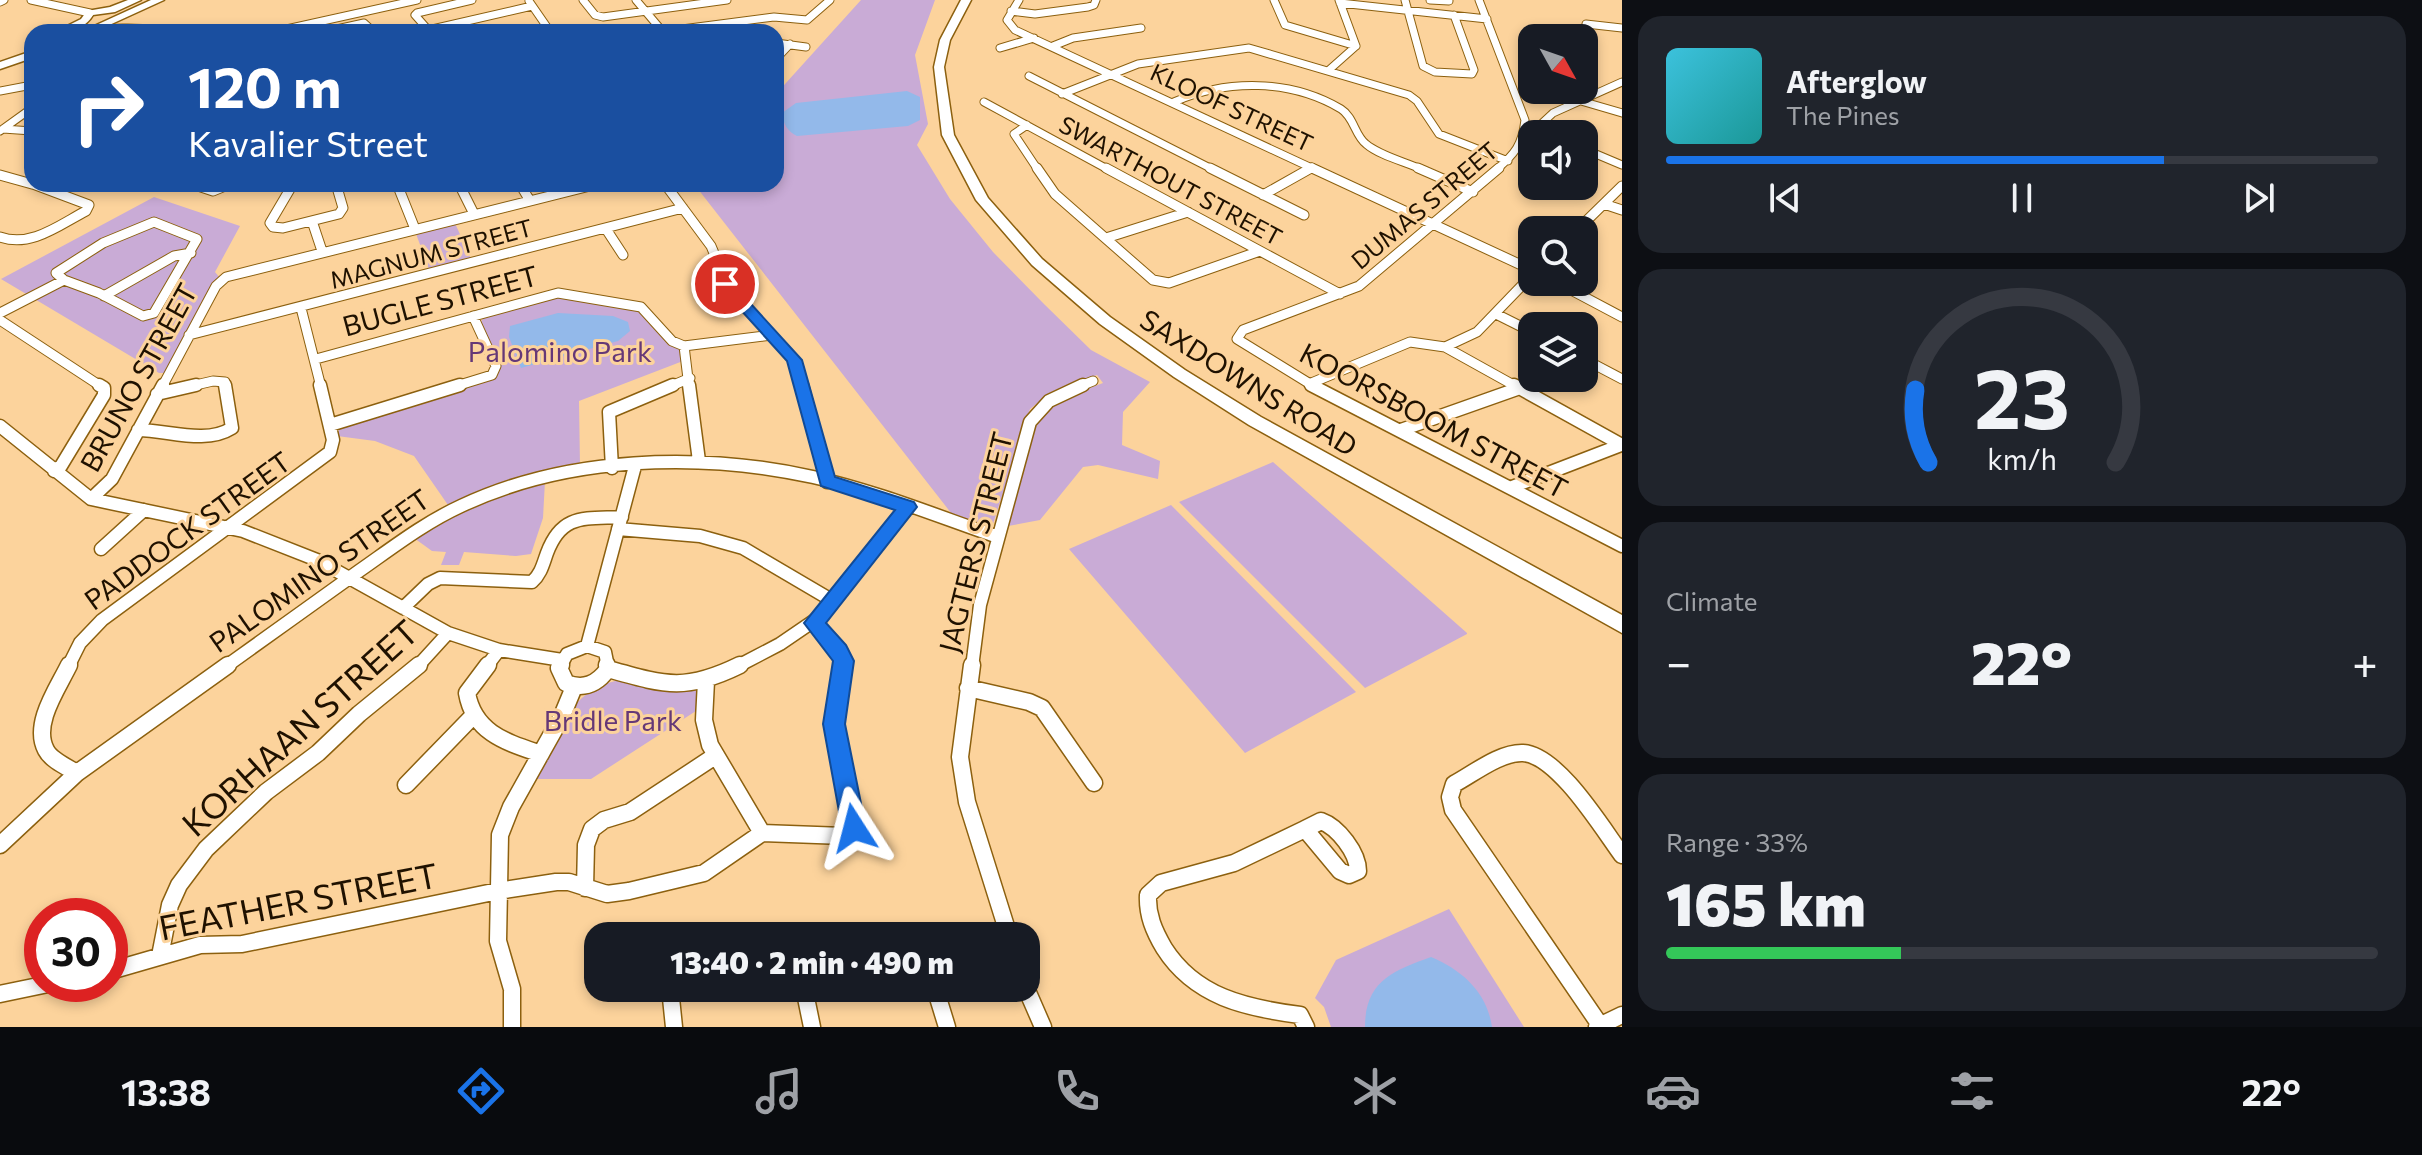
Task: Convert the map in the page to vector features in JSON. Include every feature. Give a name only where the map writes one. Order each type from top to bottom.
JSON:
[{"type":"street","points":[[31,0],[90,13],[159,0]]},
{"type":"street","points":[[305,24],[417,0]]},
{"type":"street","points":[[423,24],[415,15],[417,13],[472,0]]},
{"type":"street","points":[[583,0],[598,17],[727,0]]},
{"type":"street","points":[[636,0],[655,24]]},
{"type":"street","points":[[723,24],[778,17],[807,20],[814,17],[829,0]]},
{"type":"street","name":"SAXDOWNS ROAD","points":[[966,0],[944,42],[939,66],[943,115],[955,150],[973,184],[1003,225],[1041,267],[1130,340],[1241,414],[1622,625]]},
{"type":"street","points":[[1011,11],[1019,0]]},
{"type":"street","points":[[1011,11],[1050,12],[1092,6],[1096,0]]},
{"type":"street","points":[[1274,0],[1285,25],[1356,46]]},
{"type":"street","points":[[1405,0],[1423,66],[1435,72],[1472,74],[1474,70],[1454,15]]},
{"type":"street","points":[[1430,0],[1449,1]]},
{"type":"street","points":[[1479,0],[1522,109],[1523,120]]},
{"type":"street","points":[[132,24],[127,18],[139,2]]},
{"type":"street","points":[[101,24],[139,2]]},
{"type":"street","points":[[83,24],[139,2]]},
{"type":"street","points":[[1356,46],[1340,2],[1487,19]]},
{"type":"street","points":[[454,24],[530,3],[545,24]]},
{"type":"street","name":"KLOOF STREET","points":[[1011,11],[1007,20],[1012,28],[1435,223],[1518,265]]},
{"type":"street","points":[[79,24],[90,13]]},
{"type":"street","points":[[1598,25],[1622,28]]},
{"type":"street","points":[[1053,46],[1079,37],[1141,28]]},
{"type":"street","points":[[1000,48],[1034,38]]},
{"type":"street","points":[[784,44],[806,47]]},
{"type":"street","points":[[784,50],[790,44]]},
{"type":"street","points":[[1329,70],[1356,46]]},
{"type":"street","points":[[0,57],[24,48]]},
{"type":"street","points":[[1062,94],[1138,64],[1245,48],[1260,49],[1409,95],[1417,101],[1439,134],[1508,161]]},
{"type":"street","points":[[0,66],[24,57]]},
{"type":"street","points":[[1029,76],[1304,215]]},
{"type":"street","points":[[1598,93],[1622,82]]},
{"type":"street","points":[[1174,102],[1214,88],[1252,83],[1270,85],[1344,110],[1365,144],[1473,192]]},
{"type":"street","points":[[0,91],[24,86]]},
{"type":"street","name":"SWARTHOUT STREET","points":[[984,102],[1340,294]]},
{"type":"street","points":[[1547,120],[1553,113],[1574,104]]},
{"type":"street","points":[[1591,104],[1622,113]]},
{"type":"street","points":[[1522,109],[1553,113]]},
{"type":"street","points":[[1,130],[24,114]]},
{"type":"street","points":[[1027,125],[1014,134],[1055,194],[1147,276],[1164,283],[1260,251]]},
{"type":"street","points":[[1,130],[24,131]]},
{"type":"street","name":"DUMAS STREET","points":[[1243,330],[1359,286],[1473,192],[1516,153],[1518,147]]},
{"type":"street","points":[[1598,155],[1622,165]]},
{"type":"street","points":[[1263,195],[1312,167]]},
{"type":"street","points":[[0,175],[24,182]]},
{"type":"street","points":[[4,186],[14,179]]},
{"type":"street","points":[[1592,216],[1622,186]]},
{"type":"street","points":[[0,237],[14,243],[29,240],[86,211],[89,205],[54,192]]},
{"type":"street","points":[[289,192],[271,226],[280,228],[343,211],[338,192]]},
{"type":"street","points":[[400,192],[415,229]]},
{"type":"street","points":[[463,192],[474,214]]},
{"type":"street","points":[[525,192],[530,201]]},
{"type":"street","name":"BRUNO STREET","points":[[91,499],[112,479],[216,286],[226,277],[562,192]]},
{"type":"street","points":[[671,192],[711,246],[725,284],[797,365],[827,482]]},
{"type":"street","points":[[1604,204],[1622,210]]},
{"type":"street","name":"MAGNUM STREET","points":[[189,335],[683,208]]},
{"type":"street","points":[[1106,238],[1188,212]]},
{"type":"street","points":[[312,221],[322,251]]},
{"type":"street","points":[[146,222],[154,222],[197,239],[154,313],[149,315],[143,316],[64,280],[56,273],[59,269],[146,222]]},
{"type":"street","points":[[606,229],[623,255]]},
{"type":"street","points":[[104,296],[174,256],[191,253]]},
{"type":"street","points":[[0,313],[64,280]]},
{"type":"street","points":[[1445,347],[1467,338],[1496,314],[1518,288]]},
{"type":"street","name":"BUGLE STREET","points":[[316,359],[564,293],[641,307],[672,341],[684,346]]},
{"type":"street","points":[[1582,296],[1622,317]]},
{"type":"street","name":"PADDOCK STREET","points":[[77,773],[46,751],[41,735],[45,716],[72,655],[102,620],[176,568],[226,526],[326,457],[333,446],[316,359],[301,308]]},
{"type":"street","points":[[1496,314],[1518,325]]},
{"type":"street","points":[[330,425],[492,375],[496,366],[473,316]]},
{"type":"street","points":[[0,320],[105,389],[61,466],[54,471]]},
{"type":"street","name":"KOORSBOOM STREET","points":[[1243,330],[1237,336],[1240,342],[1309,384],[1622,546]]},
{"type":"street","points":[[699,461],[684,346],[772,335]]},
{"type":"street","points":[[1309,384],[1410,342],[1445,347],[1622,445]]},
{"type":"street","points":[[1598,366],[1622,379]]},
{"type":"street","points":[[612,468],[609,412],[690,378]]},
{"type":"street","points":[[138,430],[156,429],[215,437],[232,428],[225,382],[213,381],[157,394]]},
{"type":"street","name":"JAGTERS STREET","points":[[1005,922],[961,776],[961,737],[980,605],[1035,413],[1050,399],[1093,381]]},
{"type":"street","points":[[1401,430],[1517,389]]},
{"type":"street","points":[[0,426],[91,499],[226,526],[317,560],[448,633],[499,650],[562,660]]},
{"type":"street","points":[[1512,487],[1622,445]]},
{"type":"street","name":"PALOMINO STREET","points":[[0,845],[77,773],[425,524],[461,504],[530,481],[612,468],[699,461],[797,474],[998,537]]},
{"type":"street","points":[[587,646],[635,466]]},
{"type":"street","points":[[608,669],[690,685],[706,681],[814,623],[908,507]]},
{"type":"street","points":[[101,549],[144,510]]},
{"type":"street","points":[[403,608],[428,584],[440,578],[532,582],[539,575],[552,537],[560,526],[569,522],[620,523],[700,536],[732,545],[750,551],[785,575],[833,601]]},
{"type":"street","points":[[706,681],[704,720],[715,756],[762,833],[837,838],[850,833],[854,828],[834,724],[843,661],[839,651],[814,623]]},
{"type":"street","name":"KORHAAN STREET","points":[[160,956],[175,895],[189,868],[266,792],[318,753],[359,714],[410,675],[448,633]]},
{"type":"street","points":[[587,646],[605,652],[608,669],[595,684],[574,687],[561,677],[562,660],[573,650],[587,646]]},
{"type":"street","points":[[499,650],[467,693],[473,716],[483,729],[497,739],[541,754]]},
{"type":"street","points":[[512,1027],[512,989],[498,941],[498,852],[503,824],[574,687]]},
{"type":"street","points":[[968,688],[1029,702],[1042,708],[1094,783]]},
{"type":"street","points":[[406,785],[473,716]]},
{"type":"street","points":[[1622,855],[1555,770],[1535,755],[1518,753],[1454,784],[1451,789],[1453,810],[1599,1026],[1622,1015]]},
{"type":"street","points":[[585,888],[586,845],[592,829],[604,820],[630,812],[715,756]]},
{"type":"street","points":[[1303,1021],[1264,1011],[1194,984],[1181,971],[1148,920],[1145,906],[1149,892],[1160,883],[1223,868],[1305,829]]},
{"type":"street","name":"FEATHER STREET","points":[[128,966],[200,945],[242,944],[498,891],[556,882],[569,882],[607,894],[617,893],[704,873],[762,833]]},
{"type":"street","points":[[0,994],[24,989]]},
{"type":"street","points":[[671,1002],[674,1027]]},
{"type":"street","points":[[807,1002],[812,1027]]},
{"type":"street","points":[[939,1002],[947,1027]]},
{"type":"street","points":[[1032,1002],[1043,1027]]},
{"type":"green space","points":[[861,0],[935,0],[915,55],[928,124],[917,145],[950,199],[993,252],[1044,304],[1091,350],[1150,382],[1123,412],[1122,445],[1160,461],[1158,479],[1098,465],[1083,467],[1040,520],[1008,526],[1035,426],[1060,399],[1103,383],[1097,375],[1051,392],[1030,409],[993,524],[985,527],[955,518],[700,192],[784,192],[784,85]]},
{"type":"green space","points":[[154,197],[240,226],[215,272],[220,278],[212,285],[164,373],[159,373],[1,279]]},
{"type":"green space","points":[[454,221],[472,261],[430,272],[415,231]]},
{"type":"green space","name":"Palomino Park","points":[[558,296],[640,310],[680,349],[683,361],[579,401],[580,466],[448,505],[414,456],[375,441],[337,436],[340,427],[495,377],[500,366],[481,322],[483,318]]},
{"type":"green space","points":[[1273,462],[1467,634],[1365,688],[1179,502]]},
{"type":"green space","points":[[545,481],[543,518],[531,554],[516,556],[464,552],[459,565],[441,565],[446,552],[432,551],[414,538],[466,507]]},
{"type":"green space","points":[[1171,505],[1356,692],[1245,753],[1069,549]]},
{"type":"green space","name":"Bridle Park","points":[[624,680],[695,690],[700,693],[699,709],[591,779],[532,779],[557,731],[578,702],[590,691]]},
{"type":"green space","points":[[1449,909],[1524,1027],[1331,1027],[1324,1007],[1315,998],[1336,960]]},
{"type":"water","points":[[907,91],[920,97],[920,120],[908,126],[797,136],[784,120],[784,112],[796,103]]},
{"type":"water","points":[[558,313],[613,316],[628,322],[630,331],[618,341],[521,368],[509,337],[510,326]]},
{"type":"water","points":[[1431,957],[1453,968],[1479,993],[1492,1027],[1365,1027],[1370,999],[1383,980]]},
{"type":"route","points":[[725,284],[795,360],[827,482],[908,507],[814,623],[839,651],[843,661],[844,671],[834,724],[855,820],[854,828]]}]
